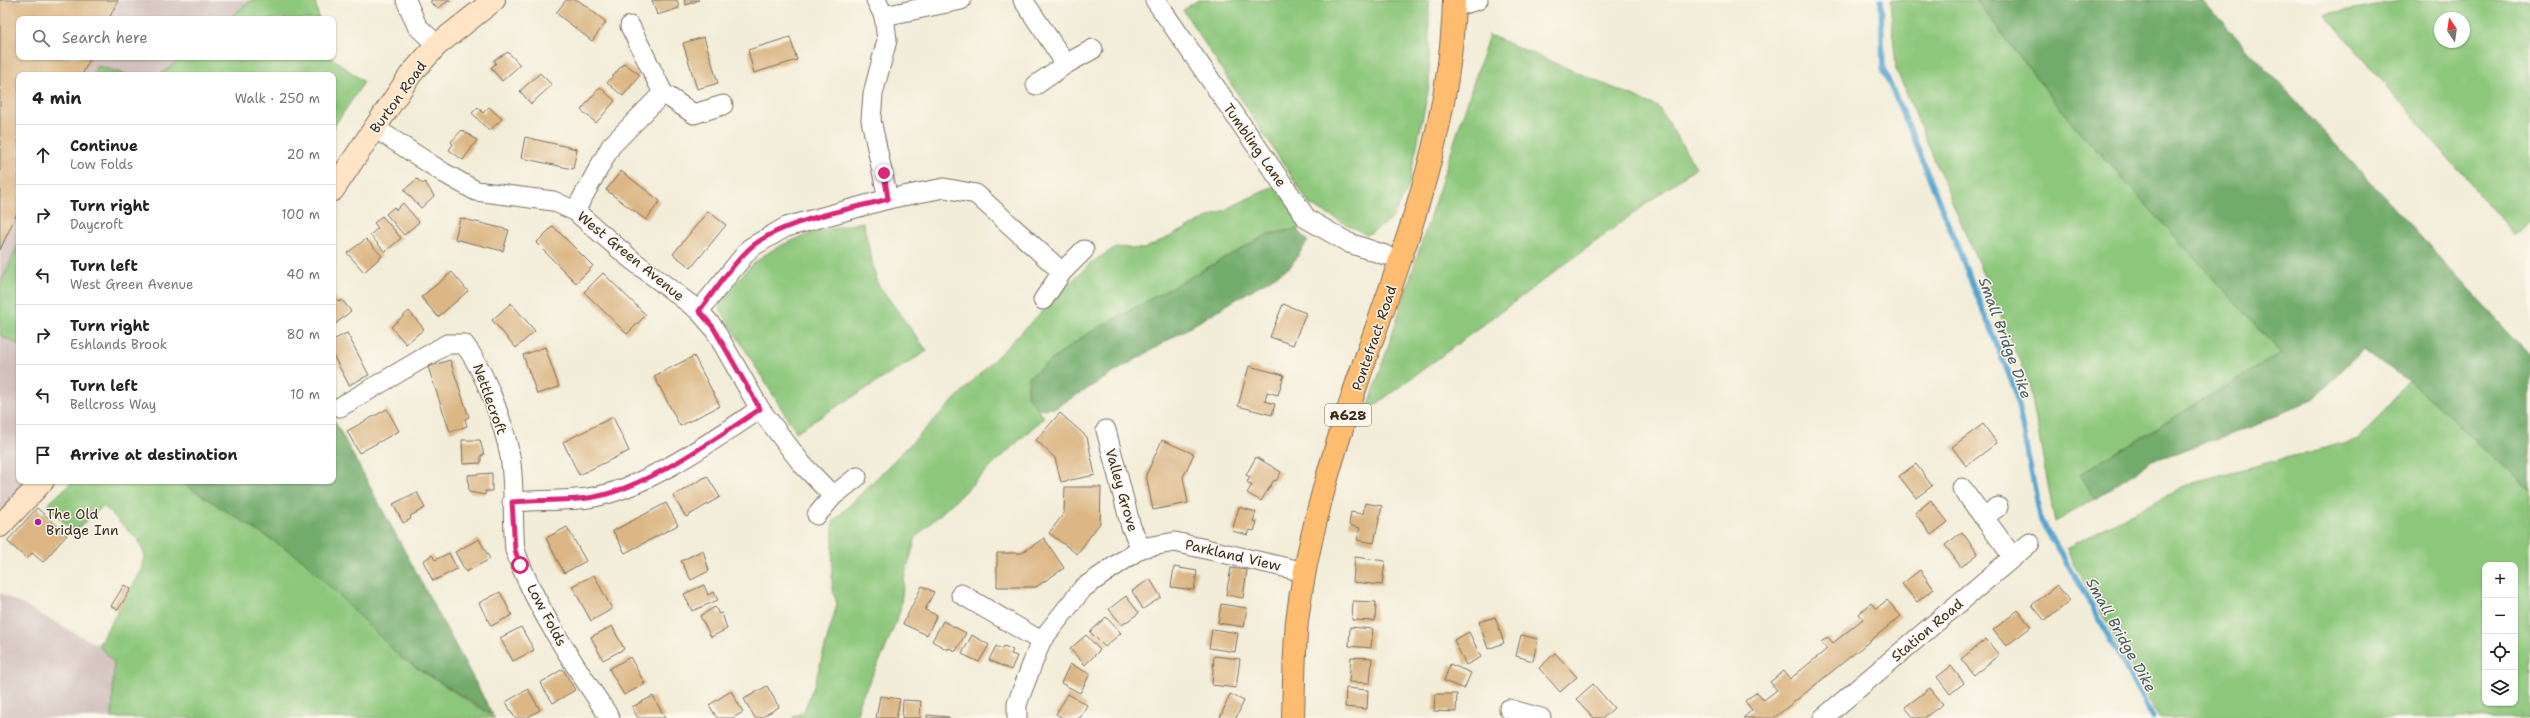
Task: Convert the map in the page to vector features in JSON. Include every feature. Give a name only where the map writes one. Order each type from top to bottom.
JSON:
[{"type":"highway","name":"Pontefract Road","points":[[1293,718],[1296,636],[1305,572],[1328,479],[1355,392],[1424,190],[1437,134],[1452,38],[1454,3]]},
{"type":"street","points":[[406,0],[417,26],[437,45]]},
{"type":"street","name":"Burton Road","points":[[336,186],[410,74],[437,45],[494,0]]},
{"type":"street","points":[[888,199],[871,120],[873,94],[887,40],[880,8],[961,0]]},
{"type":"street","points":[[1023,0],[1066,64]]},
{"type":"street","name":"Tumbling Lane","points":[[1155,0],[1306,219],[1349,243],[1385,255]]},
{"type":"street","name":"Pontefract Road","points":[[1454,3],[1478,0]]},
{"type":"street","points":[[630,26],[663,93],[694,114],[723,106]]},
{"type":"street","points":[[1036,85],[1066,64],[1093,49]]},
{"type":"street","points":[[574,211],[611,146],[663,93]]},
{"type":"street","name":"West Green Avenue","points":[[375,128],[444,173],[476,191],[553,201],[574,211],[632,260],[699,311],[713,327],[760,409],[802,464],[833,496]]},
{"type":"street","points":[[699,311],[734,265],[750,248],[786,227],[888,199],[944,188],[976,194],[1062,272]]},
{"type":"street","points":[[1043,300],[1062,272],[1084,250]]},
{"type":"street","name":"Nettlecroft","points":[[340,407],[447,344],[464,344],[476,360],[501,426],[510,456],[512,502]]},
{"type":"street","points":[[512,502],[588,498],[630,486],[704,446],[760,409]]},
{"type":"street","name":"Valley Grove","points":[[1106,430],[1131,527],[1141,548]]},
{"type":"street","points":[[817,515],[833,496],[857,477]]},
{"type":"street","points":[[0,526],[7,509],[39,484]]},
{"type":"street","points":[[1962,488],[1991,512],[2013,557]]},
{"type":"street","name":"Low Folds","points":[[512,502],[515,550],[520,565],[562,646],[610,718]]},
{"type":"street","name":"Parkland View","points":[[1017,718],[1017,704],[1041,641],[1083,588],[1141,548],[1175,542],[1305,572]]},
{"type":"street","name":"Station Road","points":[[1823,718],[2030,542]]},
{"type":"street","points":[[961,594],[1041,641]]},
{"type":"street","points":[[1510,709],[1542,718]]},
{"type":"shaded area","points":[[0,0],[252,0],[232,16],[16,16],[16,60],[178,60],[164,72],[117,72],[97,67],[94,72],[16,72],[16,250],[0,285]]},
{"type":"shaded area","points":[[0,335],[16,343],[16,484],[27,484],[0,515]]},
{"type":"shaded area","points":[[0,593],[98,645],[114,662],[112,718],[0,718]]},
{"type":"green space","points":[[252,0],[315,0],[318,16],[232,16]]},
{"type":"green space","points":[[1198,0],[1429,0],[1429,87],[1408,189],[1391,220],[1367,235],[1310,205],[1183,10]]},
{"type":"green space","points":[[1890,0],[1976,0],[2070,121],[2281,353],[2080,474],[2095,499],[2055,522],[2029,383],[1896,69]]},
{"type":"green space","points":[[1976,0],[2202,0],[2530,355],[2530,490],[2410,381],[2362,350],[2315,398],[2251,427],[2152,461],[2095,499],[2080,474],[2281,353],[2070,121]]},
{"type":"green space","points":[[2405,0],[2530,0],[2530,223],[2515,236],[2325,14]]},
{"type":"green space","points":[[1489,35],[1658,107],[1696,167],[1367,411]]},
{"type":"green space","points":[[178,60],[335,60],[364,82],[336,124],[336,72],[164,72]]},
{"type":"green space","points":[[97,66],[118,72],[94,72]]},
{"type":"green space","points":[[1274,186],[1305,223],[1297,229],[1268,234],[1084,336],[1029,377],[1027,395],[1044,417],[916,537],[904,579],[900,611],[884,652],[859,702],[857,718],[792,718],[804,711],[814,686],[837,604],[832,586],[833,522],[1089,264],[1116,247],[1144,249]]},
{"type":"green space","points":[[863,222],[877,283],[927,351],[796,432],[717,304],[748,269],[771,251],[796,239]]},
{"type":"green space","points":[[1297,229],[1308,241],[1290,267],[1055,408],[1038,409],[1027,395],[1029,377],[1084,336],[1268,234]]},
{"type":"green space","points":[[16,250],[16,343],[0,335],[0,285]]},
{"type":"green space","points":[[2410,381],[2530,490],[2530,718],[2159,718],[2066,548],[2193,482],[2359,439]]},
{"type":"green space","points":[[336,424],[493,715],[400,657],[302,559],[184,484],[336,484]]},
{"type":"green space","points":[[70,484],[184,484],[302,559],[400,657],[495,718],[112,718],[114,662],[98,645],[142,570],[145,556],[139,541],[103,506],[73,533],[47,505]]},
{"type":"building","points":[[0,0],[118,0],[110,16],[16,16],[16,60],[90,60],[84,72],[16,72],[16,215],[0,250]]},
{"type":"building","points":[[431,0],[450,0],[438,8],[431,3]]},
{"type":"building","points":[[566,0],[578,0],[606,22],[592,41],[556,13]]},
{"type":"building","points":[[652,0],[677,0],[679,8],[657,15]]},
{"type":"building","points":[[684,0],[699,0],[686,5]]},
{"type":"building","points":[[704,37],[718,83],[697,89],[683,43]]},
{"type":"building","points":[[790,37],[797,60],[754,73],[748,50]]},
{"type":"building","points":[[508,52],[520,65],[502,81],[491,68],[496,63],[494,60]]},
{"type":"building","points":[[624,63],[640,75],[623,96],[607,83]]},
{"type":"building","points":[[540,73],[552,85],[531,104],[520,91]]},
{"type":"building","points":[[600,87],[615,101],[596,123],[581,110]]},
{"type":"building","points":[[478,107],[483,113],[489,107],[502,119],[489,131],[472,113]]},
{"type":"building","points":[[462,130],[477,140],[463,160],[449,150],[453,144],[451,142]]},
{"type":"building","points":[[525,137],[577,149],[573,169],[521,158]]},
{"type":"building","points":[[621,171],[660,201],[646,220],[606,190]]},
{"type":"building","points":[[417,179],[423,184],[425,182],[434,196],[421,208],[404,190]]},
{"type":"building","points":[[403,203],[419,222],[404,235],[386,214],[394,207],[396,210]]},
{"type":"building","points":[[708,211],[726,225],[691,268],[673,254]]},
{"type":"building","points":[[382,216],[401,238],[385,252],[370,235],[378,228],[374,223]]},
{"type":"building","points":[[460,218],[509,230],[503,251],[455,239]]},
{"type":"building","points":[[553,226],[593,266],[576,283],[536,243]]},
{"type":"building","points":[[366,239],[382,256],[364,272],[347,253]]},
{"type":"building","points":[[452,272],[468,291],[438,317],[421,297]]},
{"type":"building","points":[[603,273],[646,315],[627,334],[584,292]]},
{"type":"building","points":[[336,298],[339,302],[342,300],[351,311],[336,324]]},
{"type":"building","points":[[511,303],[535,331],[516,348],[492,320]]},
{"type":"building","points":[[1283,304],[1306,313],[1293,345],[1270,337]]},
{"type":"building","points":[[409,311],[424,329],[406,344],[391,327]]},
{"type":"building","points":[[347,333],[369,375],[349,385],[336,361],[336,338]]},
{"type":"building","points":[[545,347],[559,387],[537,394],[523,355]]},
{"type":"building","points":[[694,356],[720,406],[680,426],[654,376]]},
{"type":"building","points":[[450,360],[469,417],[465,419],[467,426],[450,432],[428,367]]},
{"type":"building","points":[[1249,366],[1284,375],[1278,395],[1267,392],[1265,401],[1275,404],[1272,415],[1238,406]]},
{"type":"building","points":[[387,409],[399,431],[359,453],[347,431]]},
{"type":"building","points":[[1060,413],[1087,437],[1095,475],[1061,482],[1055,458],[1036,440]]},
{"type":"building","points":[[613,417],[629,451],[579,475],[563,442]]},
{"type":"building","points":[[1983,424],[1997,443],[1966,466],[1952,447]]},
{"type":"building","points":[[462,440],[480,440],[484,455],[481,455],[481,463],[463,464]]},
{"type":"building","points":[[1162,440],[1194,454],[1183,477],[1188,503],[1153,510],[1146,475]]},
{"type":"building","points":[[1256,457],[1281,472],[1276,481],[1274,480],[1261,501],[1247,493],[1252,485],[1247,482],[1250,477],[1246,475]]},
{"type":"building","points":[[1916,464],[1932,486],[1916,498],[1899,476]]},
{"type":"building","points":[[492,473],[492,491],[485,491],[485,495],[469,492],[468,475]]},
{"type":"building","points":[[707,476],[720,497],[686,517],[673,496]]},
{"type":"building","points":[[1065,487],[1101,487],[1100,523],[1077,554],[1049,533],[1064,513]]},
{"type":"building","points":[[417,492],[425,508],[410,516],[411,519],[403,523],[393,504]]},
{"type":"building","points":[[1931,500],[1948,522],[1931,535],[1915,513]]},
{"type":"building","points":[[666,503],[678,525],[625,553],[613,531]]},
{"type":"building","points":[[1365,503],[1382,506],[1374,543],[1357,540],[1360,528],[1349,525],[1351,512],[1363,514]]},
{"type":"building","points":[[1239,507],[1256,512],[1253,521],[1257,522],[1254,531],[1250,530],[1248,535],[1232,531]]},
{"type":"building","name":"The Old Bridge Inn","points":[[37,508],[67,535],[43,562],[32,553],[27,559],[7,541]]},
{"type":"building","points":[[567,527],[586,561],[564,573],[546,538]]},
{"type":"building","points":[[1962,532],[1978,554],[1961,567],[1945,545]]},
{"type":"building","points":[[1044,538],[1064,568],[1036,587],[997,587],[997,553],[1022,553]]},
{"type":"building","points":[[479,539],[490,559],[466,572],[455,552]]},
{"type":"building","points":[[703,550],[709,571],[691,580],[681,561]]},
{"type":"building","points":[[449,553],[457,569],[433,581],[423,561],[432,555],[435,560]]},
{"type":"building","points":[[1355,557],[1385,561],[1382,585],[1353,582]]},
{"type":"building","points":[[1174,567],[1197,571],[1194,590],[1171,587]]},
{"type":"building","points":[[1231,568],[1247,570],[1243,598],[1226,595]]},
{"type":"building","points":[[1920,570],[1934,589],[1917,602],[1902,584]]},
{"type":"building","points":[[594,575],[612,609],[591,621],[572,586]]},
{"type":"building","points":[[1150,579],[1161,597],[1143,609],[1132,591]]},
{"type":"building","points":[[124,585],[131,589],[118,610],[111,606]]},
{"type":"building","points":[[704,585],[708,595],[714,592],[718,600],[692,611],[684,594]]},
{"type":"building","points":[[2057,585],[2070,601],[2045,621],[2032,605]]},
{"type":"building","points":[[922,586],[934,592],[925,610],[937,615],[927,635],[903,624]]},
{"type":"building","points":[[500,592],[512,615],[491,626],[479,603]]},
{"type":"building","points":[[1126,596],[1139,613],[1122,625],[1109,609]]},
{"type":"building","points":[[1887,600],[1901,616],[1774,718],[1743,718],[1752,710],[1745,701],[1757,692],[1764,700],[1777,690],[1770,682],[1784,671],[1790,679],[1827,649],[1821,642],[1828,637],[1833,643],[1863,619],[1859,614],[1871,603],[1876,609]]},
{"type":"building","points":[[1353,601],[1376,602],[1375,621],[1352,620]]},
{"type":"building","points":[[1221,604],[1247,608],[1244,627],[1218,623]]},
{"type":"building","points":[[715,607],[719,614],[722,613],[727,629],[711,637],[700,616]]},
{"type":"building","points":[[2018,610],[2031,627],[2006,646],[1993,630]]},
{"type":"building","points":[[1106,617],[1121,633],[1105,647],[1090,632]]},
{"type":"building","points":[[1495,617],[1504,643],[1488,649],[1479,622]]},
{"type":"building","points":[[943,621],[966,633],[956,651],[949,648],[948,650],[932,641]]},
{"type":"building","points":[[612,626],[624,649],[603,660],[591,637]]},
{"type":"building","points":[[521,627],[534,650],[513,661],[500,638]]},
{"type":"building","points":[[1350,627],[1373,629],[1371,648],[1349,646]]},
{"type":"building","points":[[1212,629],[1238,633],[1235,652],[1209,648]]},
{"type":"building","points":[[1469,632],[1481,657],[1466,665],[1454,640]]},
{"type":"building","points":[[972,635],[989,645],[979,662],[962,654]]},
{"type":"building","points":[[1086,635],[1100,650],[1085,665],[1070,649]]},
{"type":"building","points":[[1521,635],[1538,639],[1533,661],[1516,656]]},
{"type":"building","points":[[1986,639],[1999,655],[1974,675],[1961,659]]},
{"type":"building","points":[[996,646],[1002,649],[1004,646],[1013,650],[1011,654],[1017,656],[1011,670],[989,660]]},
{"type":"building","points":[[1555,653],[1577,677],[1560,692],[1539,668]]},
{"type":"building","points":[[1214,656],[1240,659],[1236,688],[1212,685]]},
{"type":"building","points":[[630,657],[645,684],[624,695],[609,669]]},
{"type":"building","points":[[1351,657],[1372,658],[1370,683],[1349,682]]},
{"type":"building","points":[[1070,664],[1090,674],[1080,693],[1061,683]]},
{"type":"building","points":[[1450,664],[1471,673],[1464,689],[1444,681]]},
{"type":"building","points":[[1951,666],[1964,683],[1950,694],[1937,677]]},
{"type":"building","points":[[563,669],[575,690],[553,703],[540,683]]},
{"type":"building","points":[[1593,684],[1614,708],[1603,718],[1594,718],[1576,699]]},
{"type":"building","points":[[767,686],[779,707],[760,718],[755,718],[744,699]]},
{"type":"building","points":[[1346,688],[1368,690],[1367,709],[1345,707]]},
{"type":"building","points":[[1930,688],[1943,704],[1924,718],[1914,718],[1905,707]]},
{"type":"building","points":[[528,689],[540,710],[526,718],[515,718],[506,702]]},
{"type":"building","points":[[731,691],[743,712],[733,718],[717,718],[709,705]]},
{"type":"building","points":[[1068,694],[1087,705],[1080,718],[1063,718],[1056,714]]},
{"type":"building","points":[[1230,694],[1244,701],[1236,718],[1220,718]]},
{"type":"building","points":[[1435,694],[1457,694],[1456,712],[1434,711]]},
{"type":"building","points":[[653,696],[665,718],[638,718],[632,707]]},
{"type":"building","points":[[880,696],[900,699],[896,718],[876,718]]},
{"type":"building","points":[[903,700],[921,701],[920,718],[902,718]]},
{"type":"building","points":[[927,715],[949,717],[949,718],[927,718]]},
{"type":"waterway","name":"Small Bridge Dike","points":[[1881,0],[1883,69],[1910,129],[2015,390],[2041,521],[2078,581],[2153,718]]},
{"type":"place","name":"The Old Bridge Inn","points":[[38,522]]},
{"type":"route","points":[[520,565],[515,550],[512,502],[588,498],[630,486],[704,446],[760,409],[713,327],[699,311],[734,265],[750,248],[767,237],[786,227],[888,199],[884,173]]}]
